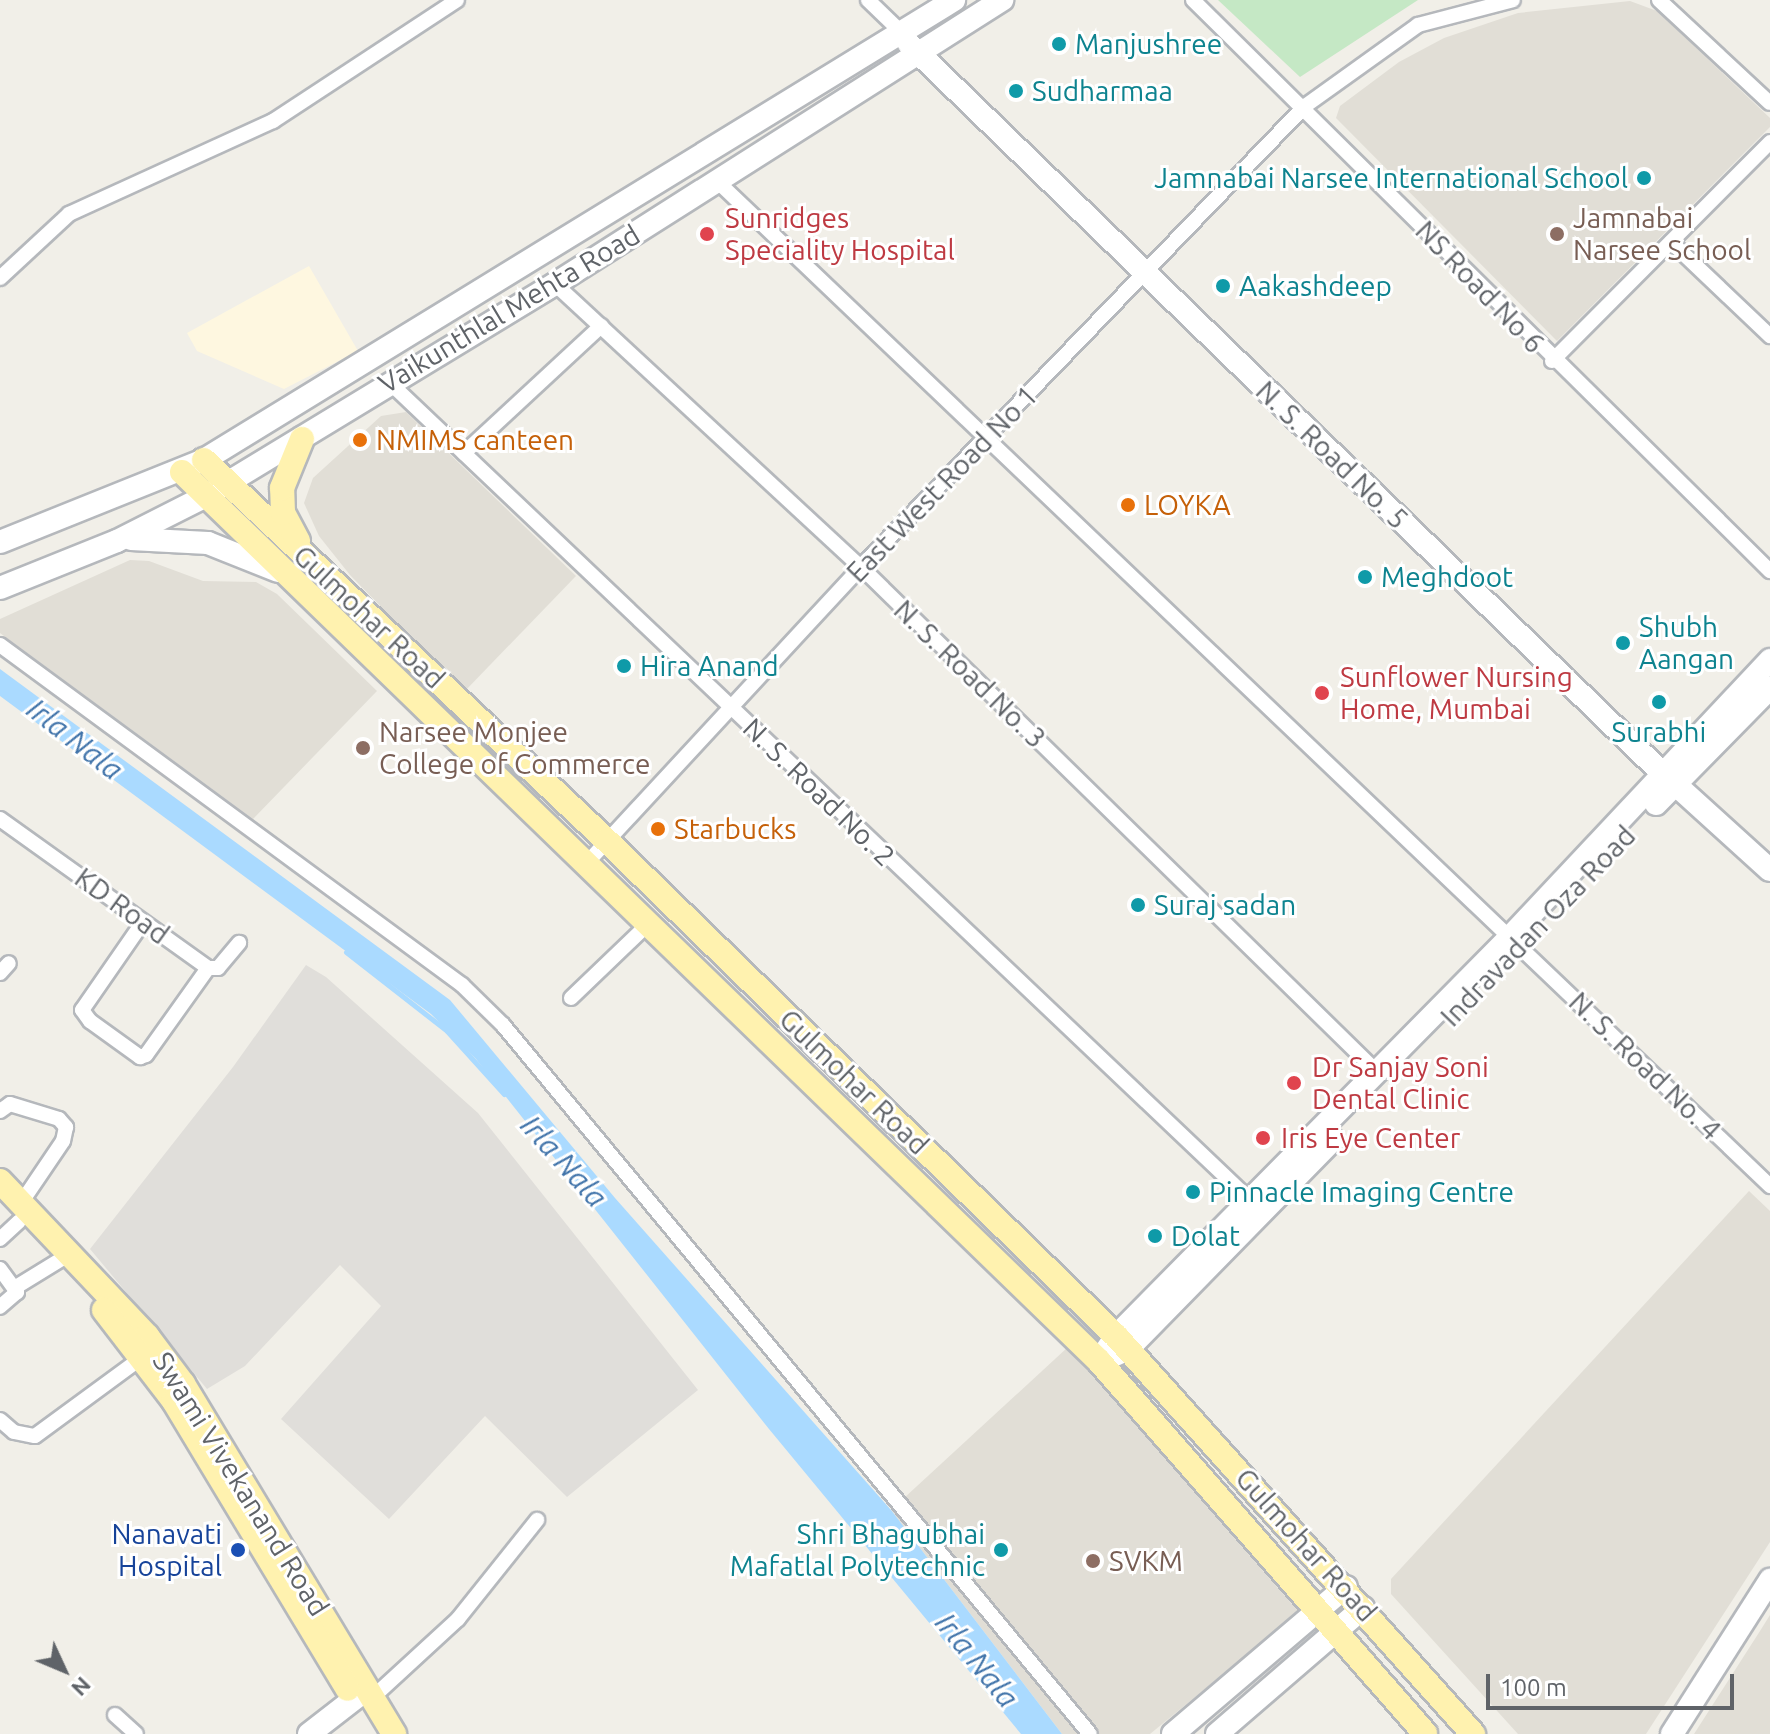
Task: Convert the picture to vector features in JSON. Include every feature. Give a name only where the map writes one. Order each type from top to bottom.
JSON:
[{"type":"main road","points":[[302,439],[282,488],[283,513],[306,557]]},
{"type":"main road","name":"Gulmohar Road","points":[[204,460],[607,841],[1122,1343],[1346,1587],[1473,1734]]},
{"type":"main road","name":"Gulmohar Road","points":[[182,472],[584,866],[1099,1361],[1320,1610],[1425,1734]]},
{"type":"main road","points":[[457,742],[479,720]]},
{"type":"main road","name":"Swami Vivekanand Road","points":[[0,1181],[13,1209],[60,1260],[141,1358],[394,1734]]},
{"type":"main road","name":"Swami Vivekanand Road","points":[[13,1209],[147,1336],[183,1384],[367,1696],[375,1734]]},
{"type":"street","points":[[0,278],[69,214],[273,121],[457,0]]},
{"type":"street","points":[[868,0],[902,33]]},
{"type":"street","name":"Vaikunthlal Mehta Road","points":[[0,542],[182,472],[204,460],[954,0]]},
{"type":"street","name":"Vaikunthlal Mehta Road","points":[[0,588],[117,541],[206,496],[389,382],[555,284],[1002,0]]},
{"type":"street","name":"NS Road No 6","points":[[1193,0],[1305,106],[1552,361],[1770,571]]},
{"type":"street","name":"East West Road No 1","points":[[584,866],[861,567],[1305,106],[1418,25],[1513,0]]},
{"type":"street","points":[[1659,0],[1770,103]]},
{"type":"street","name":"N. S. Road No. 5","points":[[902,33],[916,56],[1669,779],[1770,870]]},
{"type":"street","points":[[1552,361],[1770,142]]},
{"type":"street","points":[[717,181],[1515,942]]},
{"type":"street","points":[[1671,242],[1770,336]]},
{"type":"street","name":"N. S. Road No. 3","points":[[555,284],[861,567],[1378,1073]]},
{"type":"street","points":[[464,453],[601,326]]},
{"type":"street","name":"N. S. Road No. 2","points":[[389,382],[1250,1200]]},
{"type":"street","points":[[117,541],[152,537],[208,543],[257,559],[286,576]]},
{"type":"street","points":[[0,645],[462,985],[503,1025],[1090,1734]]},
{"type":"street","name":"Indravadan Oza Road","points":[[1122,1343],[1515,942],[1669,779],[1770,660]]},
{"type":"street","name":"Indravadan Oza Road","points":[[1669,779],[1770,688]]},
{"type":"street","name":"KD Road","points":[[0,819],[208,968]]},
{"type":"street","points":[[143,922],[82,1010],[90,1021],[140,1057],[146,1055],[208,968],[218,968],[239,943]]},
{"type":"street","points":[[571,998],[646,926]]},
{"type":"street","name":"Indravadan Oza Road","points":[[1122,1343],[1250,1200],[1515,942]]},
{"type":"street","name":"N. S. Road No. 4","points":[[1515,942],[1770,1185]]},
{"type":"street","points":[[0,1111],[10,1104],[59,1119],[66,1127],[63,1141],[13,1209],[0,1239]]},
{"type":"street","points":[[16,1287],[60,1260]]},
{"type":"street","points":[[0,1269],[16,1287],[16,1295],[0,1307]]},
{"type":"street","points":[[1099,1361],[1122,1343]]},
{"type":"street","points":[[0,1420],[14,1432],[35,1436],[141,1358]]},
{"type":"street","points":[[321,1734],[458,1619],[537,1520]]},
{"type":"street","points":[[1672,1734],[1770,1580]]},
{"type":"street","points":[[1173,1734],[1346,1587]]},
{"type":"street","points":[[1217,1734],[1338,1633],[1363,1608]]},
{"type":"street","points":[[309,1734],[367,1696]]},
{"type":"street","points":[[115,1715],[136,1734]]},
{"type":"shaded area","name":"Jamnabai Narsee School","points":[[1630,1],[1657,11],[1770,118],[1770,127],[1557,341],[1336,118],[1340,106],[1399,62],[1444,38],[1518,13]]},
{"type":"shaded area","points":[[309,266],[358,351],[284,389],[197,351],[187,333]]},
{"type":"shaded area","points":[[406,412],[576,576],[464,692],[350,575],[319,536],[304,503],[313,478],[381,416]]},
{"type":"shaded area","points":[[130,560],[149,561],[203,581],[256,582],[277,594],[377,691],[253,819],[0,633],[0,619]]},
{"type":"shaded area","points":[[306,965],[326,977],[478,1113],[698,1390],[567,1497],[485,1416],[389,1519],[281,1419],[381,1306],[340,1265],[245,1366],[207,1389],[90,1249],[233,1067]]},
{"type":"shaded area","points":[[1749,1191],[1770,1211],[1770,1542],[1646,1734],[1518,1734],[1391,1594],[1391,1579]]},
{"type":"shaded area","name":"SVKM","points":[[1068,1347],[1299,1612],[1150,1734],[1062,1734],[891,1510]]},
{"type":"shaded area","points":[[1770,1615],[1770,1734],[1694,1734],[1760,1631]]},
{"type":"green space","points":[[1218,0],[1418,0],[1300,77]]},
{"type":"water","points":[[0,669],[450,1000],[615,1198],[891,1510],[1062,1734],[1021,1734],[769,1429],[476,1059],[431,1014],[0,696]]},
{"type":"waterway","name":"Irla Nala","points":[[346,952],[447,1031],[504,1094]]},
{"type":"place","name":"Manjushree","points":[[1059,44]]},
{"type":"place","name":"Sudharmaa","points":[[1016,91]]},
{"type":"place","name":"Jamnabai Narsee International School","points":[[1644,178]]},
{"type":"place","name":"Sunridges Speciality Hospital","points":[[707,234]]},
{"type":"place","name":"Jamnabai Narsee School","points":[[1557,234]]},
{"type":"place","name":"Aakashdeep","points":[[1223,286]]},
{"type":"place","name":"NMIMS canteen","points":[[360,440]]},
{"type":"place","name":"LOYKA","points":[[1128,505]]},
{"type":"place","name":"Meghdoot","points":[[1365,577]]},
{"type":"place","name":"Shubh Aangan","points":[[1623,643]]},
{"type":"place","name":"Hira Anand","points":[[624,666]]},
{"type":"place","name":"Sunflower Nursing Home, Mumbai","points":[[1322,693]]},
{"type":"place","name":"Surabhi","points":[[1659,702]]},
{"type":"place","name":"Narsee Monjee College of Commerce","points":[[363,748]]},
{"type":"place","name":"Starbucks","points":[[658,829]]},
{"type":"place","name":"Suraj sadan","points":[[1138,905]]},
{"type":"place","name":"Dr Sanjay Soni Dental Clinic","points":[[1294,1083]]},
{"type":"place","name":"Iris Eye Center","points":[[1263,1138]]},
{"type":"place","name":"Pinnacle Imaging Centre","points":[[1193,1192]]},
{"type":"place","name":"Dolat","points":[[1155,1236]]},
{"type":"place","name":"Nanavati Hospital","points":[[238,1550]]},
{"type":"place","name":"Shri Bhagubhai Mafatlal Polytechnic","points":[[1001,1550]]},
{"type":"place","name":"SVKM","points":[[1093,1561]]}]
